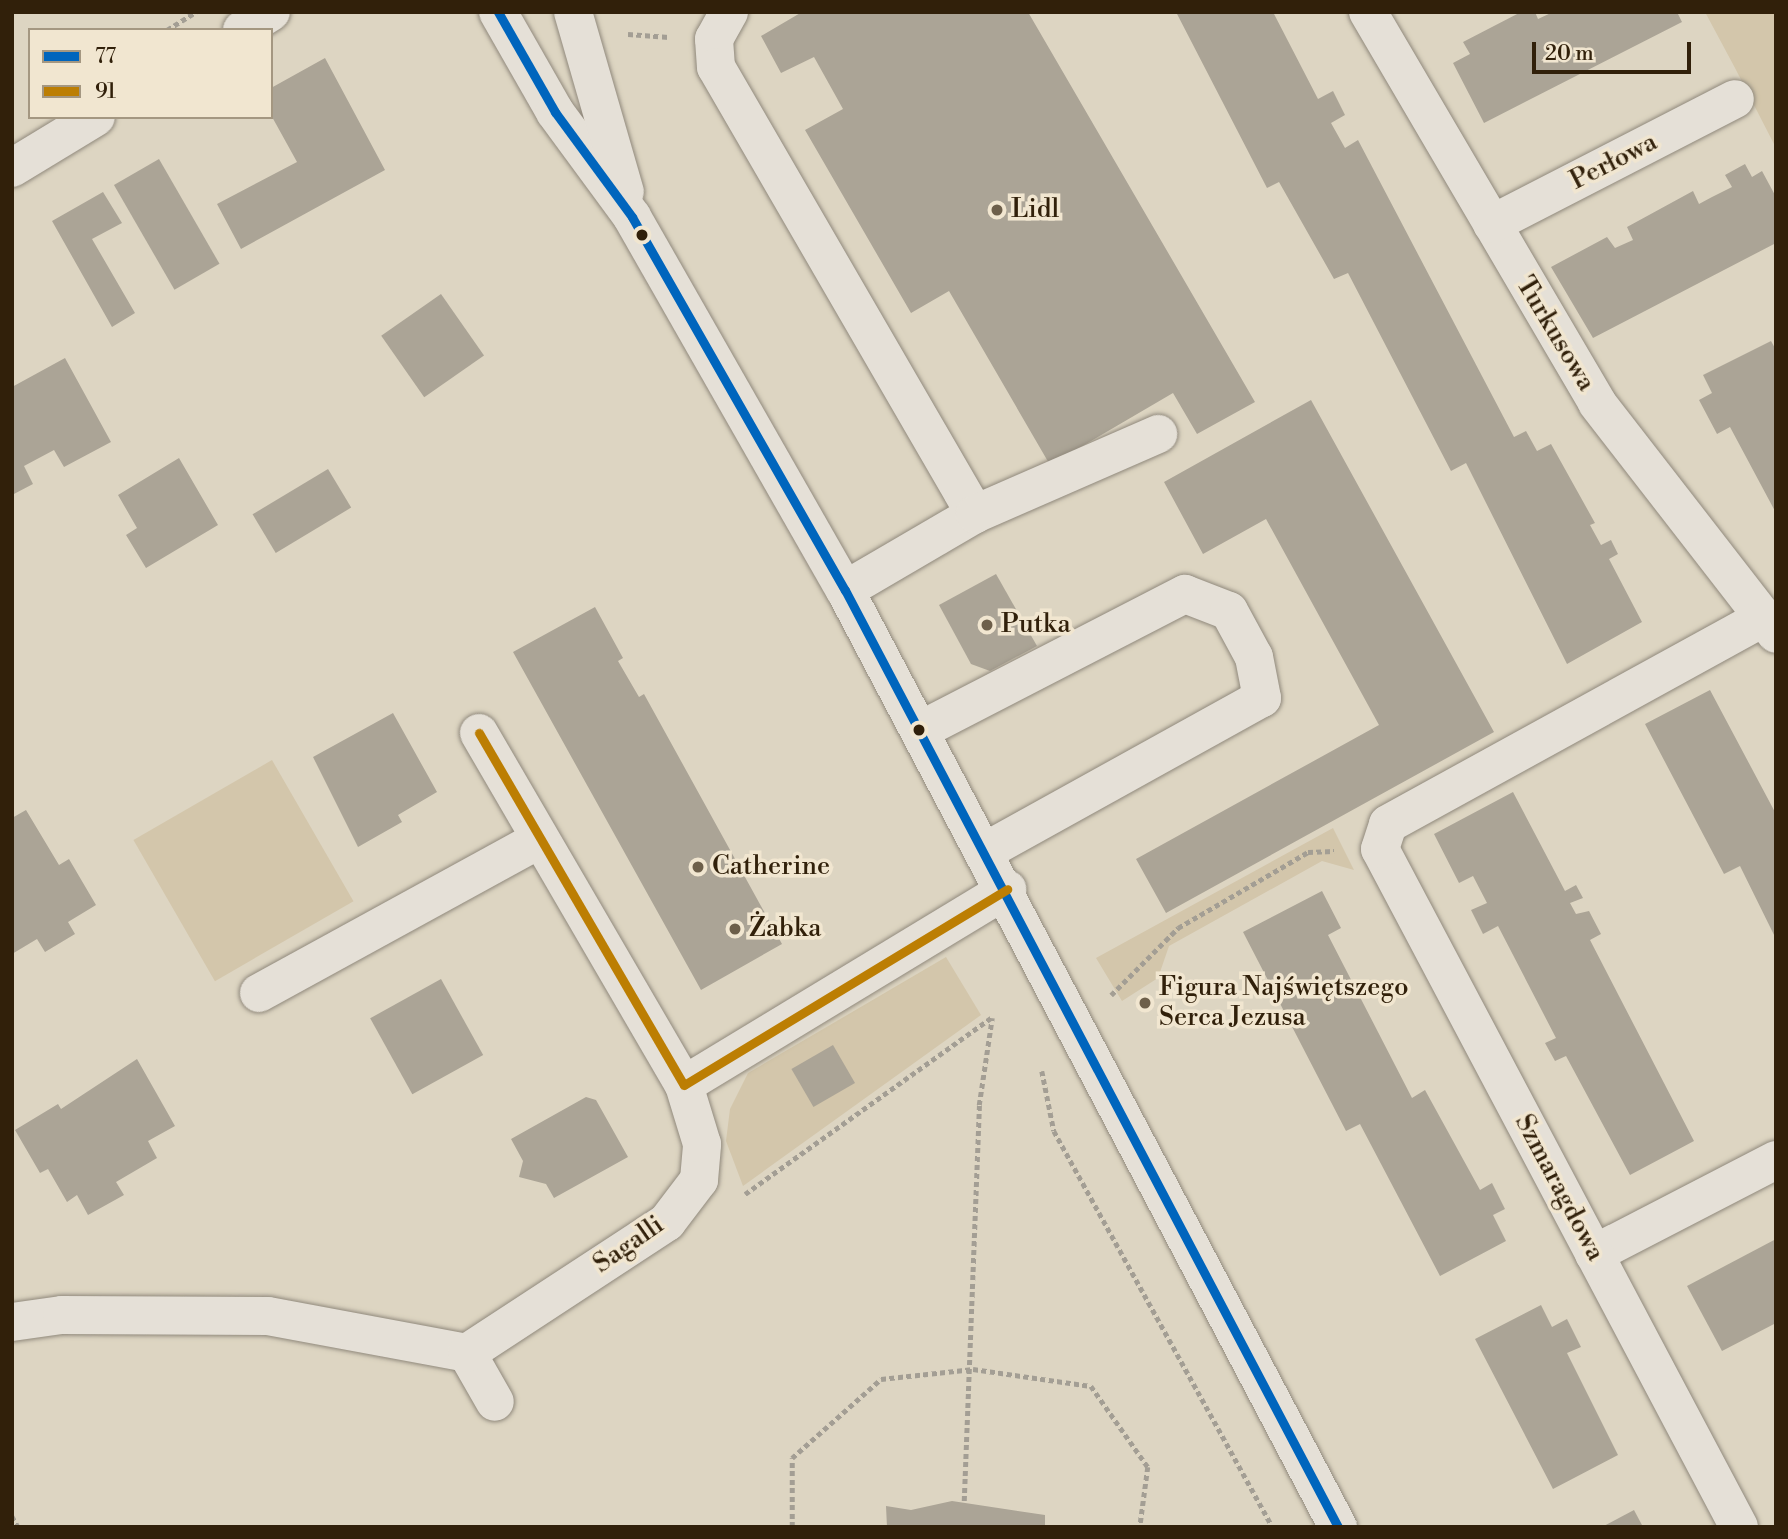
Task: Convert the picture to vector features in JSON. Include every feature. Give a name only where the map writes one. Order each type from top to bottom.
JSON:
[{"type":"street","points":[[245,28],[271,12]]},
{"type":"street","points":[[498,12],[555,112],[632,217],[845,590],[1007,889],[1338,1527]]},
{"type":"street","points":[[573,12],[632,217]]},
{"type":"street","name":"Turkusowa","points":[[1374,14],[1597,403],[1770,626]]},
{"type":"street","points":[[721,26],[716,67],[975,514]]},
{"type":"street","name":"Perłowa","points":[[1492,224],[1735,99]]},
{"type":"street","points":[[12,167],[93,119]]},
{"type":"street","points":[[845,590],[975,514],[1158,434]]},
{"type":"street","points":[[921,730],[1185,594],[1229,611],[1254,657],[1262,698],[986,851]]},
{"type":"street","points":[[1380,849],[1388,824],[1770,626]]},
{"type":"street","name":"Sagalli","points":[[467,1353],[667,1222],[699,1180],[702,1144],[684,1085],[479,733]]},
{"type":"street","points":[[259,993],[540,839]]},
{"type":"street","name":"Szmaragdowa","points":[[1380,849],[1739,1527]]},
{"type":"street","points":[[684,1085],[1007,889]]},
{"type":"street","points":[[1594,1254],[1776,1160]]},
{"type":"street","points":[[12,1322],[112,1314],[268,1316],[467,1353],[495,1402]]},
{"type":"path","points":[[170,28],[197,12]]},
{"type":"path","points":[[620,33],[721,26]]},
{"type":"path","points":[[1109,999],[1178,928],[1308,852],[1380,849]]},
{"type":"path","points":[[742,1197],[992,1017],[979,1105],[972,1369],[964,1501]]},
{"type":"path","points":[[1040,1060],[1054,1131],[1273,1527]]},
{"type":"path","points":[[793,1527],[792,1458],[881,1379],[972,1369],[1091,1386],[1148,1467],[1140,1527]]},
{"type":"path","points":[[12,1516],[18,1527]]},
{"type":"shaded area","points":[[1705,12],[1776,12],[1776,148],[1735,68]]},
{"type":"shaded area","points":[[272,760],[354,901],[215,981],[133,840]]},
{"type":"shaded area","points":[[1333,828],[1354,870],[1322,861],[1169,946],[1158,978],[1122,1001],[1096,958]]},
{"type":"shaded area","points":[[946,957],[981,1015],[743,1186],[726,1141],[730,1109],[748,1073]]},
{"type":"building","name":"Lidl","points":[[802,12],[1028,12],[1255,402],[1197,434],[1173,393],[1050,465],[949,291],[911,313],[805,130],[843,109],[814,57],[781,73],[761,36]]},
{"type":"building","points":[[1176,12],[1273,12],[1318,99],[1333,91],[1345,115],[1331,123],[1345,148],[1358,140],[1514,437],[1526,431],[1537,451],[1551,444],[1595,523],[1590,525],[1601,545],[1611,540],[1618,554],[1609,559],[1642,622],[1567,664],[1466,463],[1451,471],[1348,273],[1334,279],[1279,182],[1267,188]]},
{"type":"building","points":[[1521,12],[1535,12],[1538,19],[1553,12],[1677,12],[1682,22],[1484,123],[1453,63],[1470,54],[1463,42]]},
{"type":"building","points":[[325,58],[385,170],[241,249],[217,204],[297,162],[273,119],[273,87]]},
{"type":"building","points":[[159,159],[220,264],[174,290],[114,185]]},
{"type":"building","points":[[1745,164],[1752,177],[1762,171],[1776,197],[1776,243],[1593,338],[1551,267],[1607,237],[1615,248],[1633,240],[1627,227],[1693,191],[1699,204],[1732,187],[1725,175]]},
{"type":"building","points":[[103,192],[122,223],[92,239],[135,313],[112,327],[52,221]]},
{"type":"building","points":[[441,294],[484,355],[424,397],[381,336]]},
{"type":"building","points":[[1771,341],[1776,350],[1776,513],[1730,427],[1717,434],[1699,400],[1712,393],[1703,375]]},
{"type":"building","points":[[65,358],[111,442],[64,467],[54,450],[24,466],[33,484],[12,495],[12,387]]},
{"type":"building","points":[[1311,400],[1494,732],[1166,913],[1136,859],[1379,725],[1266,519],[1203,554],[1164,482]]},
{"type":"building","points":[[179,458],[218,525],[146,568],[126,535],[137,528],[118,495]]},
{"type":"building","points":[[328,469],[351,508],[276,553],[253,514]]},
{"type":"building","name":"Putka","points":[[996,574],[1037,646],[990,671],[971,664],[939,605]]},
{"type":"building","points":[[595,607],[623,658],[618,661],[639,697],[644,694],[782,944],[701,990],[513,652]]},
{"type":"building","points":[[1710,690],[1776,814],[1776,939],[1740,866],[1724,874],[1645,724]]},
{"type":"building","points":[[393,713],[437,792],[398,815],[402,822],[358,847],[313,757]]},
{"type":"building","points":[[1513,792],[1565,891],[1576,885],[1583,898],[1570,903],[1576,914],[1589,911],[1601,934],[1590,940],[1694,1141],[1630,1175],[1566,1056],[1555,1061],[1545,1043],[1556,1038],[1498,926],[1483,934],[1471,910],[1487,903],[1473,876],[1459,883],[1434,834]]},
{"type":"building","points":[[26,810],[59,865],[69,859],[96,905],[68,922],[75,934],[45,952],[37,939],[12,954],[12,818]]},
{"type":"building","points":[[1322,891],[1341,928],[1328,935],[1412,1098],[1425,1090],[1480,1190],[1492,1183],[1505,1209],[1493,1215],[1506,1241],[1440,1276],[1360,1124],[1346,1131],[1243,932]]},
{"type":"building","points":[[441,979],[483,1055],[412,1094],[370,1018]]},
{"type":"building","points":[[833,1045],[855,1083],[813,1107],[791,1069]]},
{"type":"building","points":[[137,1059],[175,1126],[148,1141],[157,1158],[116,1182],[124,1195],[88,1215],[77,1195],[67,1202],[48,1169],[40,1173],[15,1130],[58,1104],[61,1109]]},
{"type":"building","points":[[586,1097],[596,1100],[628,1157],[554,1198],[546,1184],[519,1177],[523,1161],[511,1139]]},
{"type":"building","points":[[1776,1239],[1776,1323],[1722,1351],[1687,1286]]},
{"type":"building","points":[[1541,1305],[1552,1327],[1567,1319],[1581,1347],[1567,1353],[1618,1455],[1553,1489],[1475,1339]]},
{"type":"building","points":[[952,1501],[1045,1515],[1045,1527],[887,1527],[886,1506],[911,1510]]},
{"type":"building","points":[[1634,1510],[1643,1527],[1602,1527]]},
{"type":"transit line","name":"77","points":[[498,12],[555,112],[632,217],[845,590],[1338,1527]]},
{"type":"transit line","name":"91","points":[[479,733],[684,1085],[1007,889]]},
{"type":"place","name":"Lidl","points":[[997,210]]},
{"type":"place","name":"Putka","points":[[987,625]]},
{"type":"place","name":"Catherine","points":[[698,867]]},
{"type":"place","name":"Żabka","points":[[735,929]]},
{"type":"place","name":"Figura Najświętszego Serca Jezusa","points":[[1145,1003]]}]
